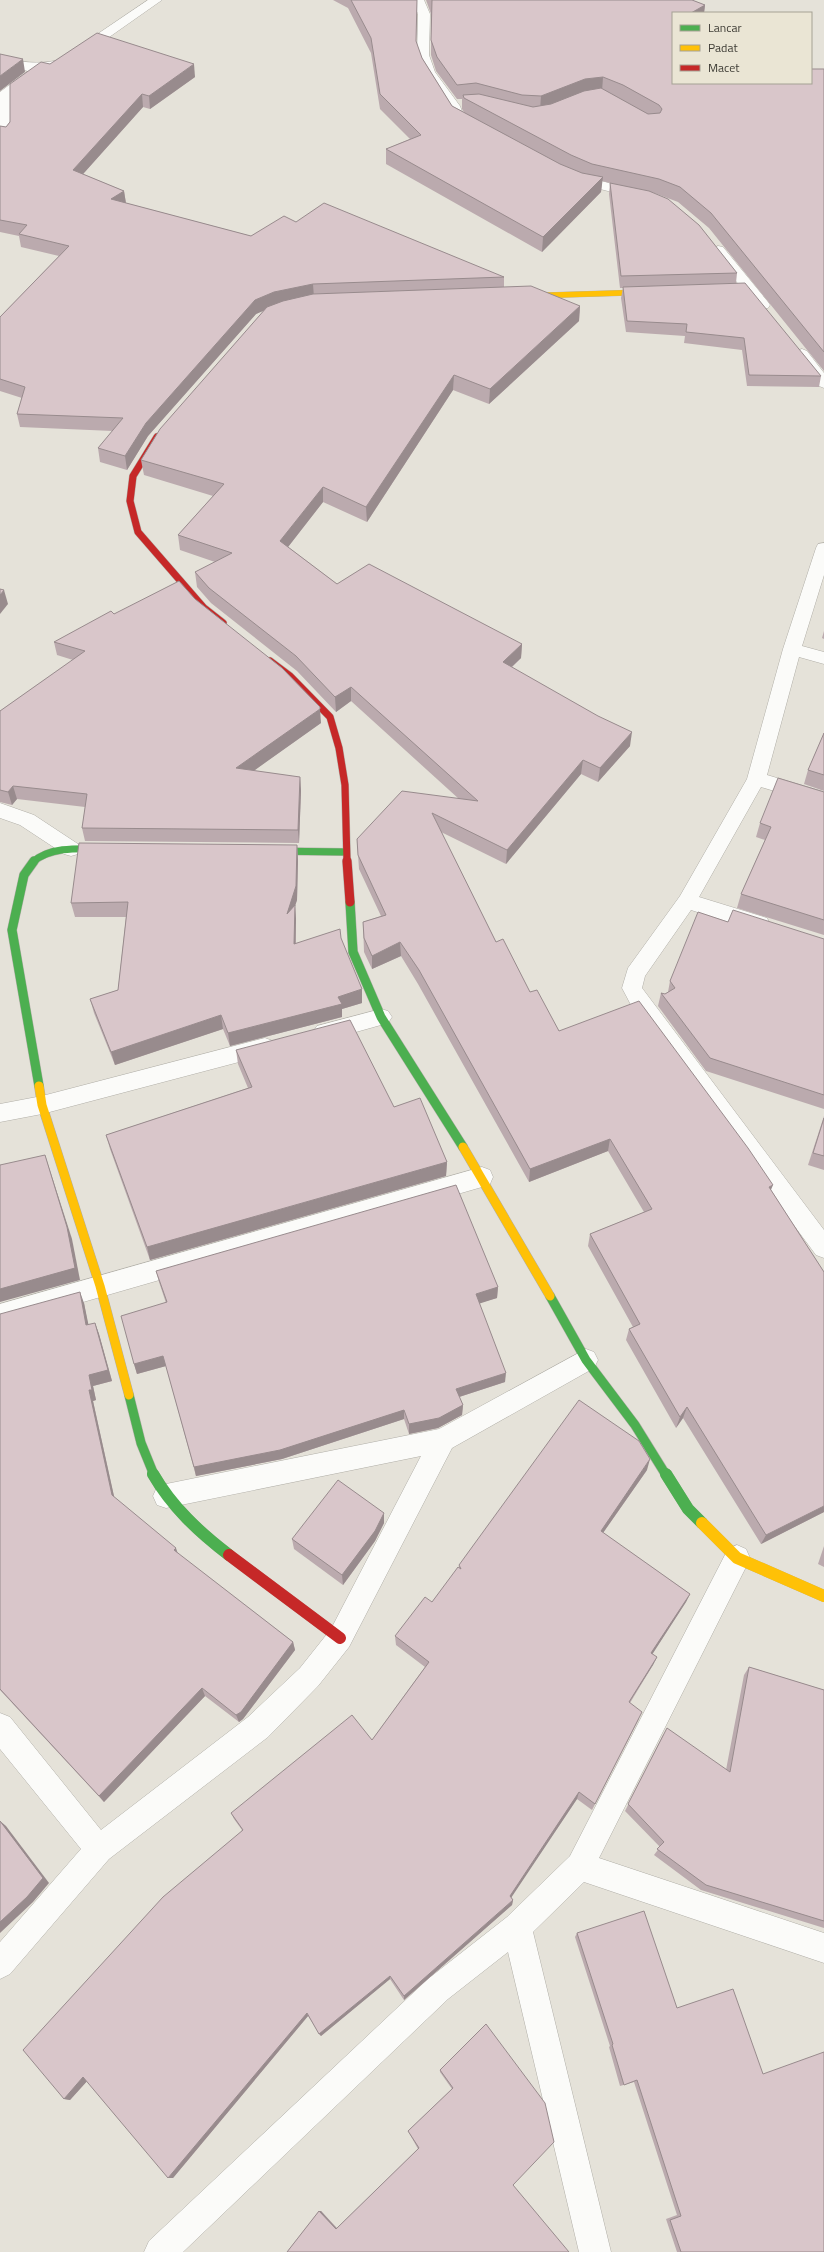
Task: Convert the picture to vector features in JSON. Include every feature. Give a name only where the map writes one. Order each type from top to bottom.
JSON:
[{"type":"street","points":[[0,61],[23,67],[42,68],[63,63],[156,0]]},
{"type":"street","points":[[418,0],[424,14],[423,55],[429,72],[460,104],[457,116],[484,132]]},
{"type":"street","points":[[4,135],[4,96],[8,91],[42,68]]},
{"type":"street","points":[[564,174],[586,183],[652,198]]},
{"type":"street","points":[[708,238],[774,319]]},
{"type":"street","points":[[734,290],[750,289]]},
{"type":"street","points":[[516,296],[664,292]]},
{"type":"street","points":[[792,342],[824,383]]},
{"type":"street","points":[[165,428],[155,440],[133,476],[130,501],[138,532],[204,608],[229,628]]},
{"type":"street","points":[[824,548],[792,649],[756,779],[687,901],[635,974],[632,988],[638,999],[824,1248]]},
{"type":"street","points":[[792,649],[824,658]]},
{"type":"street","points":[[266,657],[290,676],[330,716],[339,748],[345,785],[346,852],[353,952],[381,1017],[482,1177],[586,1360],[635,1424],[688,1509],[737,1558],[824,1596]]},
{"type":"street","points":[[756,779],[824,799]]},
{"type":"street","points":[[0,810],[27,820],[71,848]]},
{"type":"street","points":[[118,849],[71,848],[40,856],[30,865],[24,875],[12,930],[42,1105],[100,1286],[146,1458],[166,1496],[200,1533],[340,1638]]},
{"type":"street","points":[[260,851],[346,852]]},
{"type":"street","points":[[687,901],[778,930]]},
{"type":"street","points":[[304,1037],[381,1017]]},
{"type":"street","points":[[0,1113],[42,1105],[281,1043]]},
{"type":"street","points":[[0,1315],[482,1177]]},
{"type":"street","points":[[166,1496],[442,1440],[586,1360]]},
{"type":"street","points":[[0,1964],[99,1849],[258,1727],[309,1677],[340,1638],[442,1440]]},
{"type":"street","points":[[160,2252],[438,1989],[517,1928],[580,1866],[737,1558]]},
{"type":"street","points":[[0,1727],[99,1849]]},
{"type":"street","points":[[580,1866],[824,1948]]},
{"type":"street","points":[[517,1928],[596,2252]]},
{"type":"building","points":[[351,0],[417,0],[416,41],[422,58],[452,106],[560,164],[582,173],[603,177],[543,237],[386,149],[421,135],[380,94],[371,38]]},
{"type":"building","points":[[432,0],[692,0],[705,5],[693,12],[672,12],[672,84],[812,84],[812,69],[824,69],[824,352],[711,213],[680,187],[659,179],[592,164],[571,155],[464,98],[463,95],[479,94],[533,107],[551,104],[584,91],[601,88],[648,114],[660,113],[662,109],[659,105],[623,85],[603,77],[585,79],[541,96],[522,95],[476,83],[457,85],[437,57],[431,40]]},
{"type":"building","points":[[97,33],[194,64],[149,96],[142,94],[73,170],[124,191],[111,199],[251,236],[284,216],[296,222],[324,203],[504,277],[313,284],[274,292],[255,300],[146,423],[125,456],[98,448],[123,418],[17,414],[25,387],[0,379],[0,317],[69,246],[19,234],[27,225],[0,220],[0,126],[6,127],[10,122],[10,84],[41,62],[50,64]]},
{"type":"building","points":[[0,54],[23,59],[0,76]]},
{"type":"building","points":[[610,183],[649,191],[668,199],[699,225],[737,273],[621,276]]},
{"type":"building","points":[[745,283],[821,376],[749,375],[744,338],[686,332],[687,324],[627,321],[623,287]]},
{"type":"building","points":[[531,286],[580,306],[490,389],[454,375],[366,507],[323,487],[280,541],[337,584],[369,564],[522,644],[503,662],[598,716],[632,732],[600,768],[583,760],[507,850],[432,813],[496,942],[503,939],[530,992],[537,990],[559,1031],[639,1001],[748,1148],[773,1185],[769,1187],[824,1272],[824,1506],[766,1535],[687,1407],[680,1417],[629,1329],[640,1324],[590,1234],[652,1209],[610,1139],[530,1169],[419,970],[400,942],[372,956],[364,938],[363,922],[386,915],[358,855],[357,839],[402,791],[478,801],[351,687],[335,697],[296,656],[209,588],[195,572],[232,553],[178,535],[224,484],[141,460],[160,429],[267,307],[283,301],[313,294]]},
{"type":"building","points":[[179,581],[195,599],[282,668],[320,707],[320,709],[236,768],[300,777],[298,830],[82,828],[87,794],[13,786],[8,792],[0,790],[0,711],[85,651],[54,642],[111,611],[114,614]]},
{"type":"building","points":[[0,589],[4,590],[0,595]]},
{"type":"building","points":[[824,733],[824,775],[808,770]]},
{"type":"building","points":[[778,778],[824,792],[824,920],[741,894],[771,827],[760,823]]},
{"type":"building","points":[[79,843],[297,845],[296,886],[287,914],[295,905],[294,944],[340,929],[341,938],[362,989],[338,997],[342,1004],[228,1033],[221,1015],[111,1052],[90,999],[118,990],[128,902],[71,903]]},
{"type":"building","points":[[733,910],[824,939],[824,1095],[710,1058],[661,993],[665,994],[675,988],[670,981],[698,912],[728,922]]},
{"type":"building","points":[[350,1020],[394,1107],[420,1098],[447,1162],[147,1247],[106,1135],[252,1087],[236,1050]]},
{"type":"building","points":[[824,1118],[824,1156],[813,1153]]},
{"type":"building","points":[[45,1155],[67,1227],[75,1268],[0,1289],[0,1165]]},
{"type":"building","points":[[456,1185],[498,1287],[476,1294],[506,1373],[456,1389],[463,1405],[439,1418],[409,1424],[404,1410],[280,1450],[194,1467],[163,1356],[134,1364],[121,1316],[167,1302],[156,1271]]},
{"type":"building","points":[[80,1292],[86,1325],[95,1323],[108,1370],[89,1375],[92,1390],[89,1390],[112,1495],[176,1548],[174,1550],[293,1642],[241,1712],[236,1715],[202,1688],[99,1796],[0,1689],[0,1314]]},
{"type":"building","points":[[579,1400],[639,1441],[650,1459],[601,1531],[690,1594],[651,1653],[657,1657],[629,1702],[642,1712],[595,1804],[579,1792],[510,1896],[513,1900],[404,1996],[390,1976],[319,2034],[307,2013],[168,2178],[83,2077],[64,2099],[23,2050],[163,1897],[243,1830],[231,1813],[352,1715],[372,1740],[429,1662],[395,1636],[425,1597],[432,1602],[458,1567],[461,1569],[459,1565]]},
{"type":"building","points":[[338,1480],[384,1513],[375,1531],[342,1575],[292,1539]]},
{"type":"building","points":[[749,1667],[824,1690],[824,1921],[706,1885],[657,1849],[664,1842],[628,1804],[667,1728],[730,1772]]},
{"type":"building","points":[[0,1821],[43,1878],[27,1897],[0,1922]]},
{"type":"building","points":[[644,1911],[677,2008],[733,1989],[763,2074],[824,2052],[824,2252],[681,2252],[670,2220],[681,2216],[637,2080],[624,2085],[612,2045],[613,2044],[577,1933]]},
{"type":"building","points":[[486,2024],[545,2103],[554,2142],[513,2185],[569,2252],[287,2252],[319,2211],[336,2229],[419,2148],[408,2131],[453,2088],[440,2070]]},
{"type":"traffic: fast","points":[[39,1086],[12,930],[24,875],[30,865],[40,856],[53,852],[71,849],[109,849]]},
{"type":"traffic: fast","points":[[267,851],[346,852]]},
{"type":"traffic: fast","points":[[350,902],[353,952],[381,1017],[463,1147]]},
{"type":"traffic: fast","points":[[550,1296],[586,1360],[635,1425],[688,1509],[702,1523]]},
{"type":"traffic: fast","points":[[129,1395],[143,1450],[161,1487],[180,1512],[204,1535],[229,1555]]},
{"type":"traffic: slow","points":[[523,296],[652,292]]},
{"type":"traffic: slow","points":[[39,1086],[42,1105],[100,1286],[129,1395]]},
{"type":"traffic: slow","points":[[463,1147],[550,1296]]},
{"type":"traffic: slow","points":[[702,1523],[737,1558],[824,1596]]},
{"type":"traffic: jam","points":[[157,437],[133,476],[130,501],[138,532],[204,608],[223,623]]},
{"type":"traffic: jam","points":[[270,661],[290,676],[330,717],[339,748],[345,785],[346,852],[350,902]]},
{"type":"traffic: jam","points":[[229,1555],[340,1638]]}]
